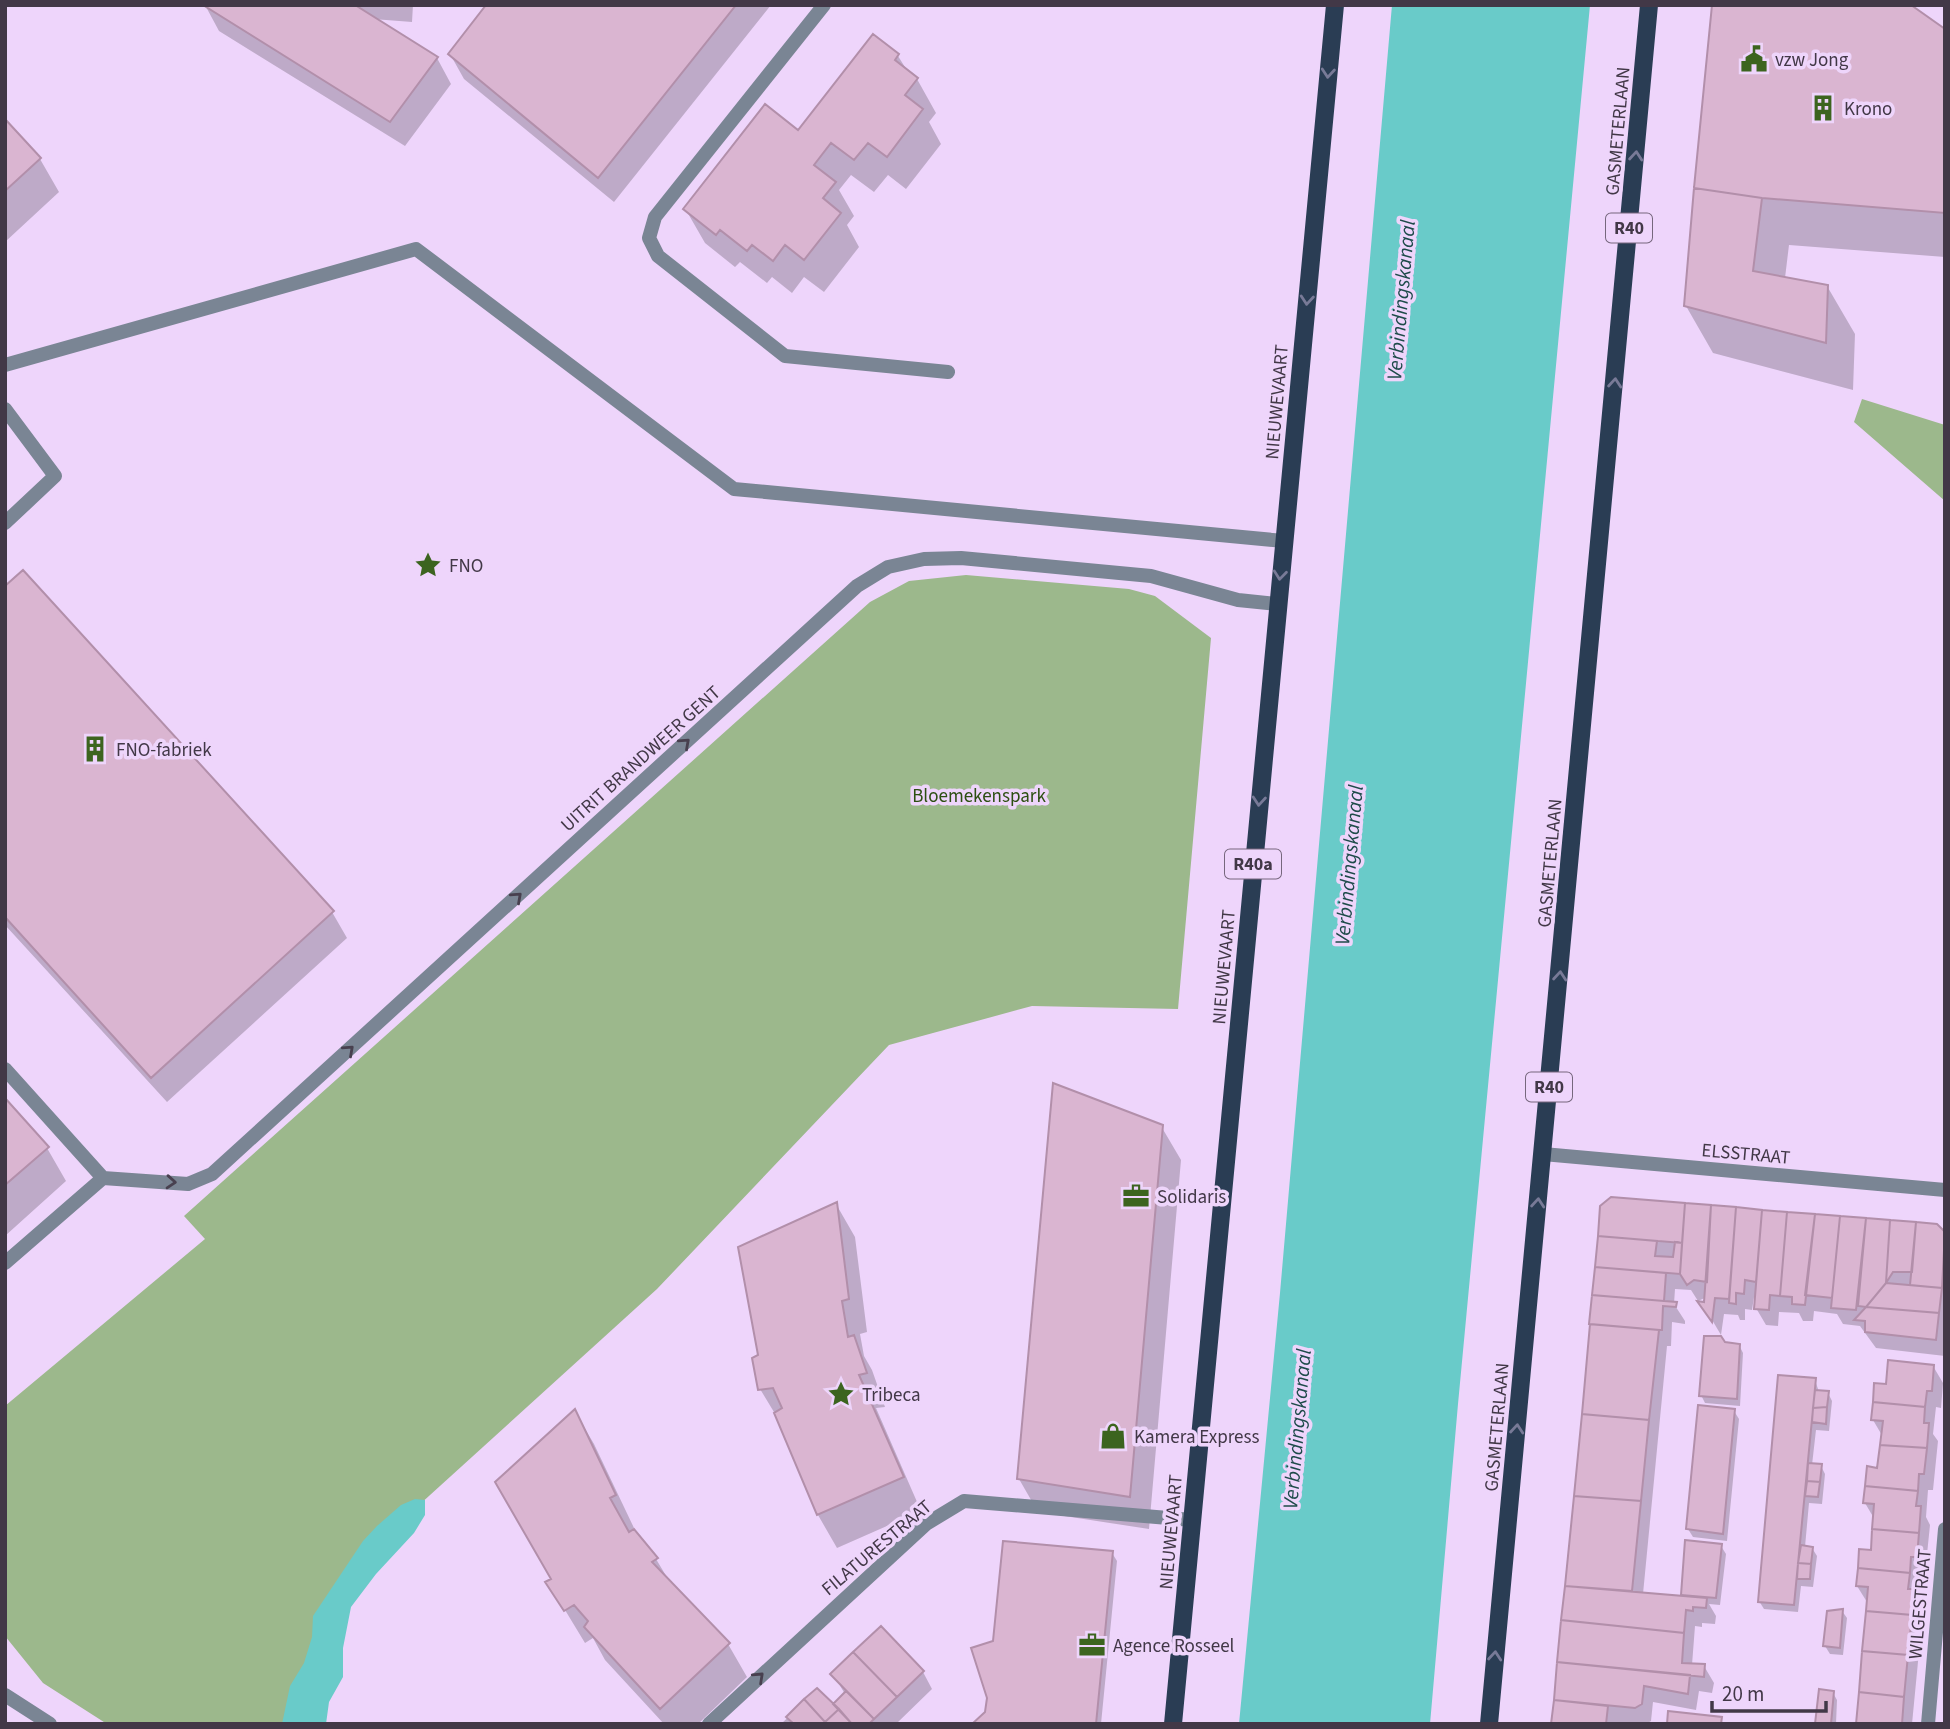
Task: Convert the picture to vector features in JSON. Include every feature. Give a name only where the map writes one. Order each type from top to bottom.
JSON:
[{"type":"main road","name":"NIEUWEVAART","points":[[1173,1724],[1335,5]]},
{"type":"main road","name":"GASMETERLAAN","points":[[1489,1724],[1650,5]]},
{"type":"street","points":[[824,5],[655,218],[649,238],[658,257],[785,356],[948,372]]},
{"type":"street","points":[[5,365],[415,249],[734,489],[1284,541]]},
{"type":"street","points":[[5,409],[55,476],[5,523]]},
{"type":"street","name":"UITRIT BRANDWEER GENT","points":[[103,1178],[188,1184],[212,1174],[857,586],[888,567],[924,559],[961,558],[1151,576],[1238,600],[1278,604]]},
{"type":"street","points":[[5,1069],[103,1178],[5,1263]]},
{"type":"street","name":"ELSSTRAAT","points":[[1543,1154],[1945,1190]]},
{"type":"street","name":"FILATURESTRAAT","points":[[709,1724],[926,1524],[964,1501],[1192,1520]]},
{"type":"street","name":"WILGESTRAAT","points":[[1928,1724],[1945,1529]]},
{"type":"street","points":[[5,1695],[50,1724]]},
{"type":"green space","points":[[1862,399],[1945,425],[1945,501],[1854,422]]},
{"type":"green space","name":"Bloemekenspark","points":[[966,575],[1129,589],[1155,596],[1211,638],[1178,1009],[1032,1006],[889,1045],[657,1289],[343,1574],[307,1724],[107,1724],[43,1683],[5,1636],[5,1406],[205,1239],[184,1216],[870,602],[909,581]]},
{"type":"water","name":"Verbindingskanaal","points":[[1392,5],[1590,5],[1430,1724],[1239,1724],[1280,1293]]},
{"type":"water","points":[[415,1499],[425,1500],[425,1515],[414,1533],[376,1574],[351,1607],[343,1648],[343,1677],[329,1702],[326,1724],[282,1724],[290,1686],[304,1663],[312,1637],[313,1616],[363,1541],[401,1505]]},
{"type":"building","points":[[203,5],[355,5],[438,57],[390,122]]},
{"type":"building","points":[[486,5],[736,5],[598,178],[448,54]]},
{"type":"building","name":"Krono","points":[[1712,5],[1911,5],[1945,29],[1945,213],[1762,198],[1694,188]]},
{"type":"building","points":[[873,34],[899,54],[895,60],[918,78],[905,95],[923,109],[887,157],[868,143],[854,160],[831,143],[814,165],[836,182],[823,198],[841,213],[804,260],[785,245],[773,261],[752,245],[747,251],[720,230],[716,235],[683,209],[765,104],[798,130]]},
{"type":"building","points":[[5,119],[41,158],[5,191]]},
{"type":"building","points":[[1694,188],[1762,198],[1753,271],[1828,285],[1826,343],[1684,306]]},
{"type":"building","name":"FNO-fabriek","points":[[23,570],[334,911],[151,1078],[5,917],[5,586]]},
{"type":"building","points":[[1053,1083],[1163,1125],[1130,1497],[1017,1479]]},
{"type":"building","points":[[5,1098],[49,1147],[5,1185]]},
{"type":"building","points":[[1611,1197],[1685,1203],[1682,1243],[1598,1236],[1600,1206]]},
{"type":"building","points":[[837,1202],[849,1299],[842,1301],[848,1337],[854,1335],[867,1373],[859,1375],[904,1477],[817,1515],[774,1413],[782,1408],[773,1388],[758,1390],[752,1358],[758,1355],[738,1247]]},
{"type":"building","points":[[1685,1203],[1711,1205],[1707,1282],[1694,1280],[1687,1285],[1680,1274]]},
{"type":"building","points":[[1711,1205],[1736,1207],[1729,1299],[1715,1298],[1712,1322],[1697,1301],[1704,1302]]},
{"type":"building","points":[[1736,1207],[1762,1210],[1756,1282],[1745,1280],[1744,1294],[1736,1293],[1736,1304],[1729,1303]]},
{"type":"building","points":[[1762,1210],[1787,1212],[1780,1296],[1770,1295],[1769,1310],[1754,1309]]},
{"type":"building","points":[[1787,1212],[1815,1214],[1805,1305],[1792,1304],[1792,1297],[1780,1296]]},
{"type":"building","points":[[1815,1214],[1840,1216],[1832,1298],[1805,1295]]},
{"type":"building","points":[[1840,1216],[1866,1218],[1856,1310],[1831,1308]]},
{"type":"building","points":[[1866,1218],[1890,1220],[1886,1283],[1866,1307],[1858,1306]]},
{"type":"building","points":[[1890,1220],[1916,1222],[1912,1272],[1893,1272],[1886,1283]]},
{"type":"building","points":[[1916,1222],[1937,1224],[1945,1232],[1942,1288],[1910,1285]]},
{"type":"building","points":[[1598,1236],[1657,1241],[1655,1256],[1673,1257],[1675,1242],[1682,1243],[1680,1274],[1595,1267]]},
{"type":"building","points":[[1595,1267],[1666,1273],[1664,1301],[1592,1295]]},
{"type":"building","points":[[1886,1283],[1942,1288],[1939,1313],[1866,1307]]},
{"type":"building","points":[[1592,1295],[1677,1302],[1676,1307],[1663,1306],[1662,1330],[1659,1330],[1589,1324]]},
{"type":"building","points":[[1866,1307],[1939,1313],[1936,1340],[1865,1332],[1865,1321],[1854,1320]]},
{"type":"building","points":[[1590,1324],[1659,1330],[1649,1420],[1582,1414]]},
{"type":"building","points":[[1704,1336],[1721,1336],[1725,1342],[1740,1344],[1737,1399],[1699,1396]]},
{"type":"building","points":[[1888,1360],[1934,1365],[1932,1391],[1927,1391],[1925,1407],[1873,1402],[1874,1383],[1886,1384]]},
{"type":"building","points":[[1778,1375],[1816,1378],[1794,1605],[1758,1602]]},
{"type":"building","points":[[1815,1390],[1829,1391],[1827,1407],[1813,1408]]},
{"type":"building","points":[[1873,1402],[1925,1407],[1924,1423],[1929,1423],[1927,1448],[1880,1445],[1883,1421],[1871,1420]]},
{"type":"building","points":[[1698,1405],[1735,1409],[1723,1534],[1686,1529]]},
{"type":"building","points":[[1827,1407],[1826,1424],[1812,1422],[1813,1408]]},
{"type":"building","points":[[575,1409],[616,1495],[610,1498],[629,1532],[634,1529],[658,1558],[652,1562],[730,1643],[660,1709],[584,1627],[588,1621],[574,1605],[564,1611],[545,1582],[551,1579],[495,1482]]},
{"type":"building","points":[[1582,1414],[1649,1420],[1641,1501],[1574,1496]]},
{"type":"building","points":[[1880,1445],[1927,1448],[1924,1474],[1919,1474],[1918,1491],[1865,1486],[1867,1466],[1877,1468]]},
{"type":"building","points":[[1808,1463],[1822,1464],[1820,1482],[1807,1481]]},
{"type":"building","points":[[1807,1481],[1820,1482],[1818,1497],[1805,1496]]},
{"type":"building","points":[[1865,1486],[1918,1491],[1916,1506],[1921,1506],[1919,1533],[1872,1529],[1874,1504],[1863,1503]]},
{"type":"building","points":[[1574,1496],[1641,1501],[1632,1591],[1565,1586]]},
{"type":"building","points":[[1872,1529],[1919,1533],[1917,1557],[1911,1557],[1910,1573],[1858,1568],[1859,1549],[1871,1550]]},
{"type":"building","points":[[1685,1540],[1722,1544],[1716,1598],[1681,1595]]},
{"type":"building","points":[[1003,1541],[1113,1551],[1096,1724],[972,1724],[985,1712],[987,1698],[971,1648],[993,1641]]},
{"type":"building","points":[[1801,1545],[1813,1547],[1811,1564],[1798,1563]]},
{"type":"building","points":[[1798,1563],[1811,1564],[1810,1579],[1797,1579]]},
{"type":"building","points":[[1858,1568],[1910,1573],[1908,1589],[1914,1589],[1912,1615],[1866,1611],[1868,1587],[1856,1586]]},
{"type":"building","points":[[1565,1586],[1707,1598],[1706,1608],[1693,1607],[1693,1611],[1686,1610],[1684,1633],[1561,1620]]},
{"type":"building","points":[[1843,1609],[1840,1648],[1823,1646],[1827,1611]]},
{"type":"building","points":[[1866,1611],[1912,1615],[1908,1655],[1862,1651]]},
{"type":"building","points":[[1561,1620],[1684,1633],[1682,1663],[1705,1664],[1704,1677],[1557,1662]]},
{"type":"building","points":[[881,1626],[924,1671],[897,1697],[853,1652]]},
{"type":"building","points":[[1862,1651],[1908,1655],[1904,1697],[1859,1692]]},
{"type":"building","points":[[853,1652],[897,1697],[874,1719],[830,1674]]},
{"type":"building","points":[[1557,1662],[1690,1675],[1688,1694],[1644,1686],[1642,1704],[1635,1708],[1554,1700]]},
{"type":"building","points":[[817,1688],[839,1709],[825,1722],[804,1699]]},
{"type":"building","points":[[1819,1689],[1834,1691],[1831,1724],[1815,1724]]},
{"type":"building","points":[[846,1691],[874,1719],[869,1724],[852,1724],[833,1704]]},
{"type":"building","points":[[1859,1692],[1904,1697],[1902,1724],[1856,1724]]},
{"type":"building","points":[[804,1699],[825,1722],[839,1709],[852,1724],[794,1724],[786,1717]]},
{"type":"building","points":[[1554,1700],[1608,1706],[1606,1724],[1551,1724]]},
{"type":"building","points":[[1668,1711],[1722,1717],[1721,1724],[1667,1724]]},
{"type":"place","name":"vzw Jong","points":[[1754,59]]},
{"type":"place","name":"Krono","points":[[1823,108]]},
{"type":"place","name":"FNO","points":[[428,565]]},
{"type":"place","name":"FNO-fabriek","points":[[95,749]]},
{"type":"place","name":"Solidaris","points":[[1136,1196]]},
{"type":"place","name":"Tribeca","points":[[841,1394]]},
{"type":"place","name":"Kamera Express","points":[[1113,1436]]},
{"type":"place","name":"Agence Rosseel","points":[[1092,1645]]}]
